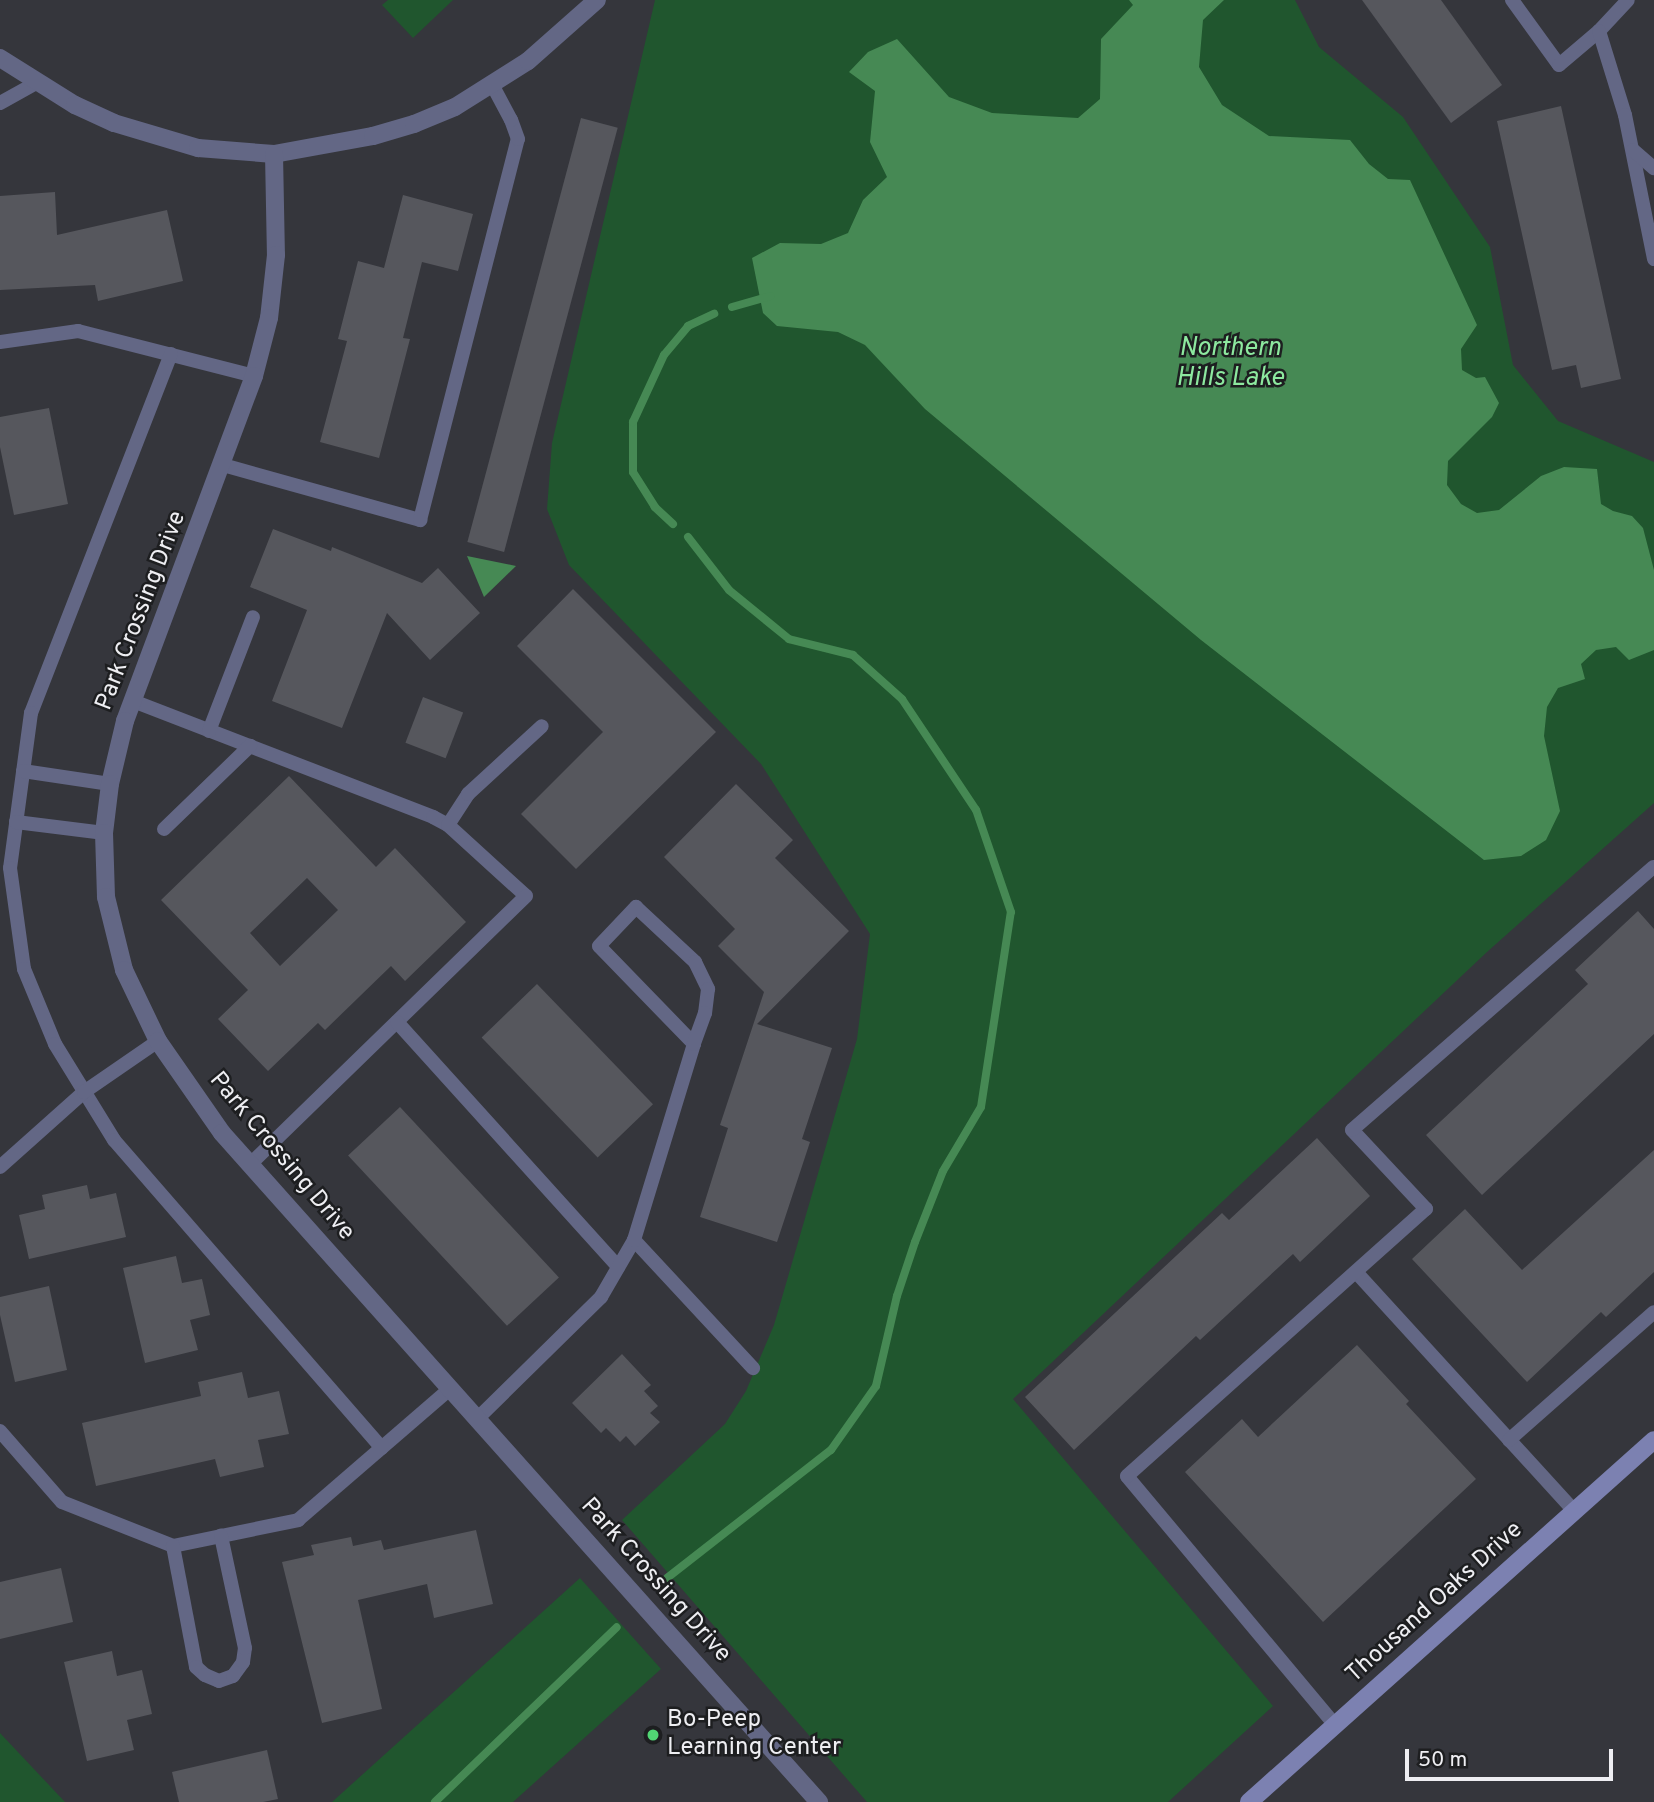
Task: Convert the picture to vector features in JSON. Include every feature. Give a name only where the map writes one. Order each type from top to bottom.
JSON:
[{"type":"main road","name":"Thousand Oaks Drive","points":[[1249,1802],[1654,1440]]},
{"type":"street","points":[[0,58],[114,123],[156,138],[198,148],[274,154],[373,136],[415,124],[493,86],[528,61],[597,0]]},
{"type":"street","name":"Park Crossing Drive","points":[[274,154],[276,255],[269,318],[254,376],[133,701],[110,784],[104,833],[106,897],[113,934],[138,1005],[158,1041],[222,1133],[819,1802]]},
{"type":"lane","points":[[1512,0],[1559,65],[1599,31],[1622,2]]},
{"type":"lane","points":[[1599,31],[1633,150],[1654,259]]},
{"type":"lane","points":[[0,103],[38,82]]},
{"type":"lane","points":[[223,464],[420,520],[518,139],[493,86]]},
{"type":"lane","points":[[1633,150],[1654,168]]},
{"type":"lane","points":[[0,342],[78,331],[254,376]]},
{"type":"lane","points":[[171,354],[31,713],[10,868],[24,970],[55,1044],[114,1140],[382,1448]]},
{"type":"lane","points":[[209,731],[253,617]]},
{"type":"lane","points":[[133,701],[448,825],[526,896],[250,1164]]},
{"type":"lane","points":[[448,825],[468,794],[542,726]]},
{"type":"lane","points":[[164,830],[250,747]]},
{"type":"lane","points":[[23,771],[110,784]]},
{"type":"lane","points":[[16,822],[104,833]]},
{"type":"lane","points":[[1335,1725],[1127,1476],[1426,1209],[1352,1130],[1654,867]]},
{"type":"lane","points":[[477,1419],[601,1297],[634,1240],[705,1013],[708,989],[695,962],[636,906],[599,946],[694,1044]]},
{"type":"lane","points":[[397,1022],[618,1267]]},
{"type":"lane","points":[[0,1167],[84,1092],[158,1041]]},
{"type":"lane","points":[[634,1240],[753,1368]]},
{"type":"lane","points":[[1356,1272],[1574,1511]]},
{"type":"lane","points":[[1509,1440],[1654,1312]]},
{"type":"lane","points":[[0,1431],[62,1502],[173,1546],[298,1520],[450,1389]]},
{"type":"lane","points":[[173,1546],[196,1667],[205,1675],[219,1681],[233,1675],[243,1662],[245,1648],[221,1536]]},
{"type":"shaded area","points":[[388,0],[453,0],[413,38],[382,5]]},
{"type":"shaded area","points":[[655,0],[1295,0],[1319,47],[1403,117],[1490,247],[1513,365],[1558,421],[1654,462],[1654,803],[1487,952],[1013,1399],[1273,1706],[1168,1802],[867,1802],[622,1520],[725,1424],[746,1391],[774,1325],[857,1039],[870,934],[761,764],[569,565],[547,509],[552,443]]},
{"type":"shaded area","points":[[580,1578],[661,1669],[513,1802],[332,1802]]},
{"type":"shaded area","points":[[0,1733],[65,1802],[0,1802]]},
{"type":"water","name":"Northern Hills Lake","points":[[1129,0],[1224,0],[1203,20],[1199,67],[1222,105],[1269,136],[1350,140],[1369,164],[1388,179],[1410,180],[1477,325],[1461,349],[1462,370],[1476,378],[1485,377],[1499,403],[1492,417],[1448,461],[1447,485],[1461,504],[1477,513],[1499,510],[1541,476],[1564,467],[1597,469],[1601,504],[1613,511],[1632,516],[1643,528],[1654,570],[1654,650],[1629,660],[1616,647],[1596,650],[1581,664],[1585,679],[1558,688],[1547,707],[1544,736],[1560,811],[1546,840],[1521,856],[1484,860],[1201,640],[925,409],[865,345],[838,332],[777,326],[763,313],[752,258],[780,243],[821,244],[848,233],[863,200],[887,177],[870,142],[875,91],[849,72],[868,52],[897,39],[949,97],[992,113],[1078,118],[1100,99],[1101,39],[1133,5]]},
{"type":"water","points":[[467,556],[516,566],[484,597]]},
{"type":"building","points":[[1362,0],[1441,0],[1502,85],[1451,123]]},
{"type":"building","points":[[1561,106],[1621,379],[1581,388],[1576,365],[1552,370],[1497,121]]},
{"type":"building","points":[[581,118],[618,128],[504,552],[467,542]]},
{"type":"building","points":[[55,192],[57,235],[167,210],[183,281],[98,301],[95,285],[0,290],[0,196]]},
{"type":"building","points":[[403,195],[473,214],[458,271],[422,262],[403,338],[410,339],[379,458],[320,442],[347,341],[338,339],[358,261],[384,268]]},
{"type":"building","points":[[49,408],[68,504],[14,515],[0,447],[0,417]]},
{"type":"building","points":[[273,529],[331,551],[332,547],[422,583],[438,568],[480,613],[430,660],[387,613],[342,728],[272,701],[307,610],[250,587]]},
{"type":"building","points":[[573,589],[716,732],[576,869],[521,814],[603,732],[517,646]]},
{"type":"building","points":[[423,697],[463,712],[446,758],[405,743]]},
{"type":"building","points":[[289,776],[376,867],[395,848],[466,922],[405,981],[391,966],[325,1030],[318,1023],[268,1071],[218,1019],[248,990],[161,900]],"holes":[[[307,878],[338,910],[280,966],[250,933]]]},
{"type":"building","points":[[736,784],[793,840],[775,858],[849,931],[757,1024],[832,1048],[802,1139],[810,1142],[777,1242],[700,1217],[728,1128],[720,1125],[764,992],[718,946],[735,929],[664,857]]},
{"type":"building","points":[[1638,911],[1654,929],[1654,1034],[1482,1195],[1426,1135],[1588,984],[1575,970]]},
{"type":"building","points":[[537,984],[653,1104],[598,1158],[482,1037]]},
{"type":"building","points":[[400,1107],[559,1277],[507,1326],[348,1155]]},
{"type":"building","points":[[1317,1138],[1370,1196],[1300,1262],[1293,1254],[1200,1340],[1196,1336],[1074,1450],[1025,1397],[1222,1213],[1229,1220]]},
{"type":"building","points":[[1654,1150],[1654,1272],[1606,1317],[1601,1312],[1527,1382],[1412,1259],[1465,1209],[1522,1270]]},
{"type":"building","points":[[87,1185],[90,1199],[116,1193],[126,1237],[29,1259],[19,1215],[45,1209],[42,1195]]},
{"type":"building","points":[[176,1256],[182,1283],[202,1279],[210,1315],[190,1320],[198,1350],[145,1363],[123,1268]]},
{"type":"building","points":[[49,1286],[67,1370],[15,1382],[0,1315],[0,1297]]},
{"type":"building","points":[[1357,1345],[1409,1401],[1406,1404],[1476,1479],[1323,1622],[1185,1472],[1242,1419],[1258,1437]]},
{"type":"building","points":[[622,1354],[651,1385],[644,1391],[658,1406],[650,1413],[660,1422],[635,1446],[626,1436],[620,1442],[606,1428],[601,1433],[572,1403]]},
{"type":"building","points":[[242,1372],[248,1398],[279,1391],[289,1434],[258,1440],[264,1467],[220,1477],[215,1459],[96,1486],[82,1423],[201,1396],[198,1382]]},
{"type":"building","points":[[476,1530],[493,1604],[434,1618],[427,1584],[358,1600],[382,1709],[322,1723],[282,1562],[314,1555],[311,1545],[351,1537],[353,1546],[381,1540],[384,1550]]},
{"type":"building","points":[[61,1568],[73,1622],[0,1639],[0,1582]]},
{"type":"building","points":[[112,1651],[117,1676],[142,1670],[152,1714],[127,1720],[134,1750],[87,1761],[64,1662]]},
{"type":"building","points":[[267,1750],[278,1799],[263,1802],[179,1802],[172,1772]]},
{"type":"waterway","points":[[732,307],[770,296]]},
{"type":"waterway","points":[[673,524],[655,507],[633,472],[633,422],[664,355],[688,326],[714,314]]},
{"type":"waterway","points":[[667,1578],[831,1450],[876,1386],[897,1296],[915,1242],[943,1171],[981,1107],[1011,912],[976,810],[902,699],[853,655],[789,639],[729,590],[688,537]]},
{"type":"waterway","points":[[435,1802],[617,1627]]},
{"type":"place","name":"Bo-Peep Learning Center","points":[[653,1735]]}]
